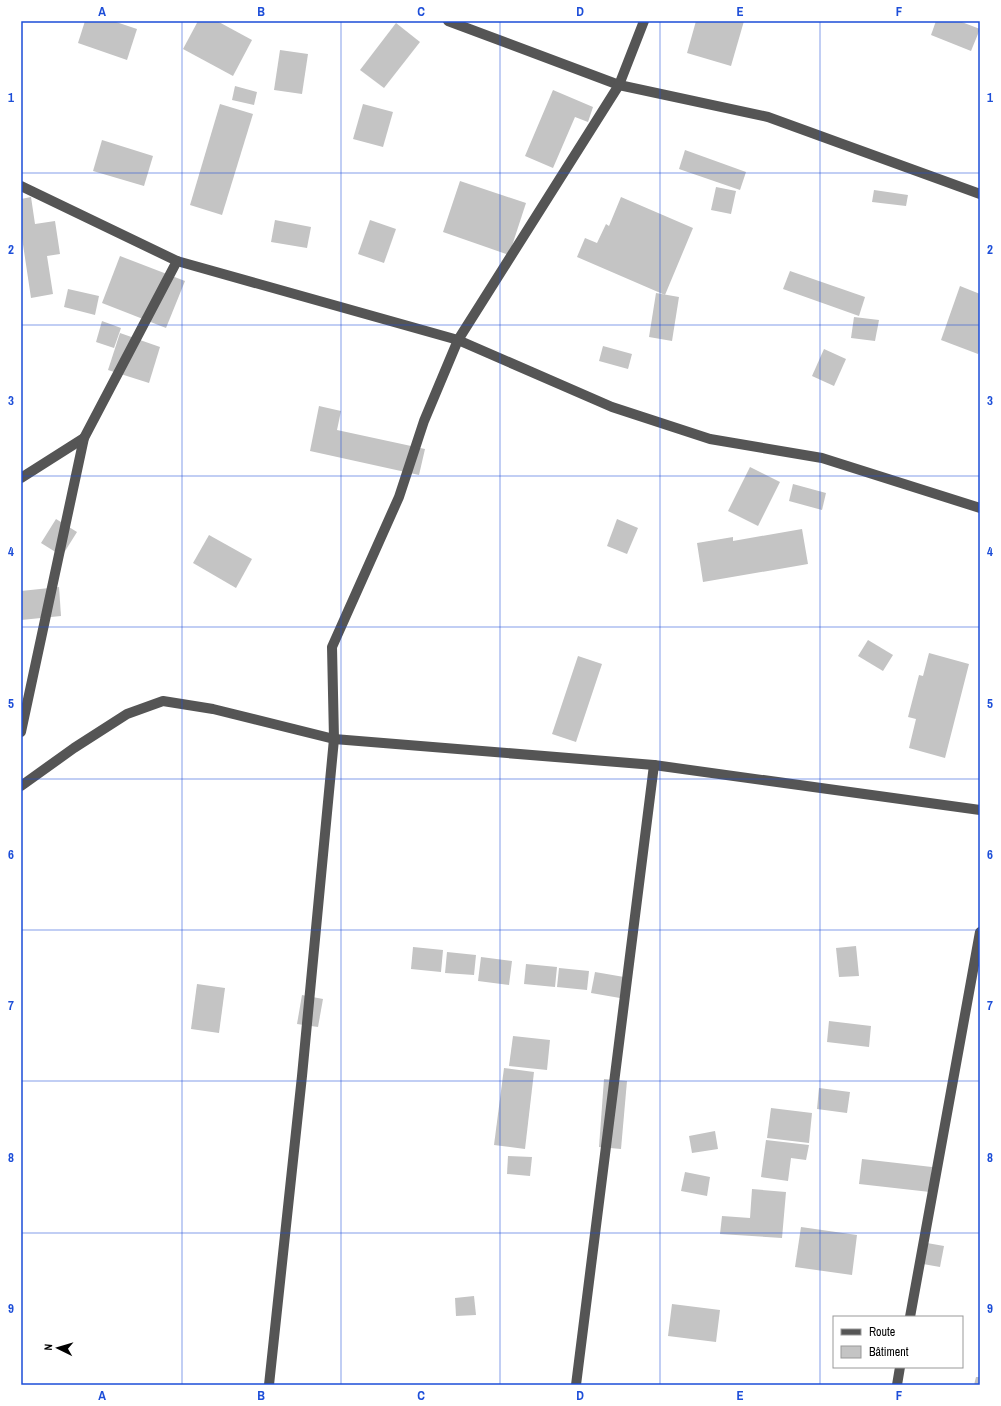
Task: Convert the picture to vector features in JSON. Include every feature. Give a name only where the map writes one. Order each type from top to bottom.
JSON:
[{"type":"street","points":[[448,21],[619,85],[768,117],[980,194]]},
{"type":"street","points":[[269,1385],[302,1076],[334,739],[332,646],[398,497],[424,421],[458,340],[619,85],[644,21]]},
{"type":"street","points":[[21,186],[177,261],[458,340],[612,406],[710,439],[822,458],[980,508]]},
{"type":"street","points":[[21,732],[84,438],[177,261]]},
{"type":"street","points":[[21,478],[84,438]]},
{"type":"street","points":[[21,786],[74,748],[127,714],[162,701],[213,709],[334,739],[654,765],[980,810]]},
{"type":"street","points":[[576,1385],[654,765]]},
{"type":"street","points":[[910,1316],[980,932]]},
{"type":"street","points":[[897,1385],[900,1368]]},
{"type":"building","points":[[85,21],[113,21],[137,29],[127,60],[78,43]]},
{"type":"building","points":[[198,21],[217,21],[252,40],[233,76],[183,49]]},
{"type":"building","points":[[696,21],[744,21],[731,66],[687,53]]},
{"type":"building","points":[[936,21],[959,21],[980,29],[971,51],[931,35]]},
{"type":"building","points":[[396,23],[420,42],[384,88],[360,70]]},
{"type":"building","points":[[280,50],[308,54],[302,94],[274,90]]},
{"type":"building","points":[[235,86],[257,92],[254,105],[232,100]]},
{"type":"building","points":[[553,90],[593,107],[588,122],[575,117],[553,168],[525,156]]},
{"type":"building","points":[[220,104],[253,114],[222,215],[190,205]]},
{"type":"building","points":[[363,104],[393,112],[383,147],[353,139]]},
{"type":"building","points":[[102,140],[153,156],[144,186],[93,171]]},
{"type":"building","points":[[685,150],[746,172],[740,190],[679,169]]},
{"type":"building","points":[[460,181],[526,203],[509,255],[443,232]]},
{"type":"building","points":[[716,187],[736,191],[731,214],[711,210]]},
{"type":"building","points":[[874,190],[908,195],[906,206],[872,202]]},
{"type":"building","points":[[31,197],[35,224],[55,221],[60,254],[47,256],[53,294],[31,298],[21,231],[21,199]]},
{"type":"building","points":[[621,197],[693,228],[665,295],[577,257],[585,238],[597,243],[606,224],[609,226]]},
{"type":"building","points":[[275,220],[311,227],[307,248],[271,242]]},
{"type":"building","points":[[370,220],[396,229],[384,263],[358,254]]},
{"type":"building","points":[[120,256],[185,281],[166,328],[102,303]]},
{"type":"building","points":[[790,271],[865,297],[859,316],[783,289]]},
{"type":"building","points":[[960,286],[980,294],[980,349],[978,354],[941,340]]},
{"type":"building","points":[[68,289],[99,296],[95,315],[64,307]]},
{"type":"building","points":[[656,293],[679,297],[672,341],[649,337]]},
{"type":"building","points":[[854,317],[879,320],[875,341],[851,338]]},
{"type":"building","points":[[102,321],[121,328],[114,348],[96,342]]},
{"type":"building","points":[[120,333],[160,347],[149,383],[108,370]]},
{"type":"building","points":[[603,346],[632,354],[628,369],[599,361]]},
{"type":"building","points":[[824,349],[846,359],[834,386],[812,376]]},
{"type":"building","points":[[319,406],[341,411],[337,430],[425,449],[419,475],[310,451]]},
{"type":"building","points":[[750,467],[780,482],[758,526],[728,511]]},
{"type":"building","points":[[793,484],[826,493],[822,510],[789,501]]},
{"type":"building","points":[[56,519],[77,532],[62,556],[41,543]]},
{"type":"building","points":[[617,519],[638,528],[627,554],[607,546]]},
{"type":"building","points":[[802,529],[808,564],[703,582],[697,543],[733,537],[733,541]]},
{"type":"building","points":[[209,535],[252,559],[236,588],[193,563]]},
{"type":"building","points":[[59,587],[61,616],[21,620],[21,591]]},
{"type":"building","points":[[868,640],[893,655],[883,671],[858,656]]},
{"type":"building","points":[[929,653],[969,664],[945,758],[909,748],[916,719],[908,717],[919,675],[923,676]]},
{"type":"building","points":[[578,656],[602,664],[576,742],[552,734]]},
{"type":"building","points":[[856,946],[859,976],[839,977],[836,948]]},
{"type":"building","points":[[413,947],[443,950],[441,972],[411,969]]},
{"type":"building","points":[[447,952],[476,955],[474,975],[445,973]]},
{"type":"building","points":[[481,957],[512,961],[509,985],[478,981]]},
{"type":"building","points":[[526,964],[557,967],[555,987],[524,984]]},
{"type":"building","points":[[559,968],[589,971],[587,990],[557,987]]},
{"type":"building","points":[[595,972],[624,977],[620,998],[591,993]]},
{"type":"building","points":[[197,984],[225,988],[219,1033],[191,1029]]},
{"type":"building","points":[[302,995],[323,999],[318,1027],[297,1024]]},
{"type":"building","points":[[829,1021],[871,1026],[869,1047],[827,1042]]},
{"type":"building","points":[[513,1036],[550,1040],[547,1070],[509,1066]]},
{"type":"building","points":[[504,1068],[534,1072],[525,1149],[494,1145]]},
{"type":"building","points":[[604,1079],[627,1081],[621,1149],[599,1147]]},
{"type":"building","points":[[819,1088],[850,1092],[847,1113],[817,1109]]},
{"type":"building","points":[[771,1108],[812,1113],[809,1143],[767,1138]]},
{"type":"building","points":[[715,1131],[718,1149],[692,1153],[689,1136]]},
{"type":"building","points":[[766,1140],[809,1145],[806,1160],[791,1158],[788,1181],[761,1177]]},
{"type":"building","points":[[508,1156],[532,1157],[530,1176],[507,1174]]},
{"type":"building","points":[[862,1159],[932,1167],[930,1192],[859,1184]]},
{"type":"building","points":[[685,1172],[710,1177],[707,1196],[681,1191]]},
{"type":"building","points":[[752,1189],[786,1192],[782,1238],[720,1234],[722,1216],[750,1218]]},
{"type":"building","points":[[801,1227],[857,1235],[852,1275],[795,1267]]},
{"type":"building","points":[[927,1243],[944,1246],[940,1267],[923,1264]]},
{"type":"building","points":[[474,1296],[476,1315],[456,1316],[455,1298]]},
{"type":"building","points":[[672,1304],[720,1310],[716,1342],[668,1336]]},
{"type":"building","points":[[976,1377],[980,1377],[980,1385],[974,1385]]}]
